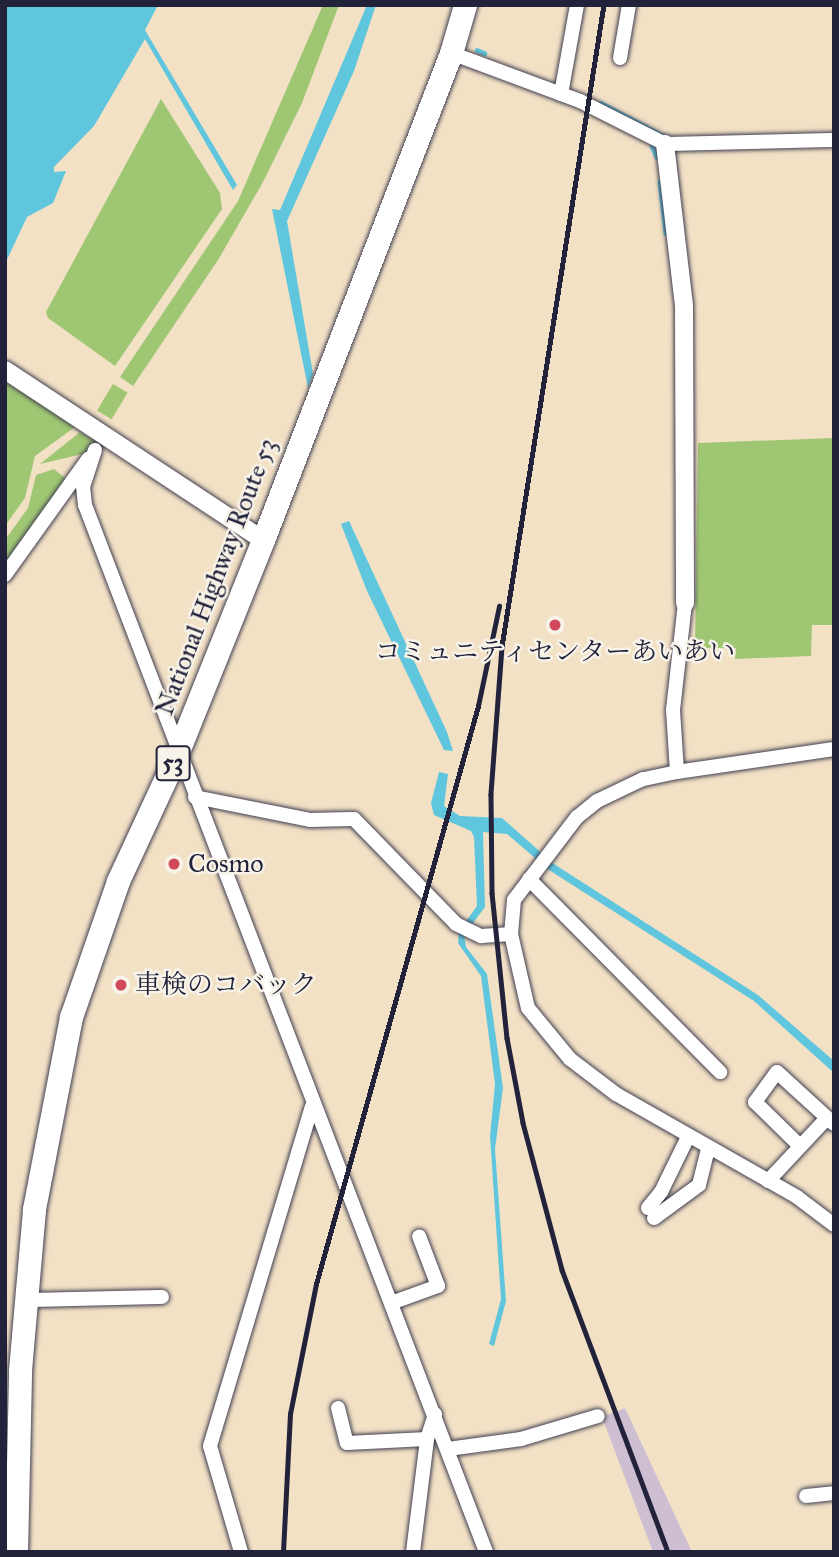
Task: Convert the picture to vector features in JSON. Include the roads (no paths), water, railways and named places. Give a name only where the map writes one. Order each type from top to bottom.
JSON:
[{"type":"highway","name":"National Highway Route 53","points":[[13,1541],[20,1370],[34,1209],[71,1017],[118,881],[177,754],[262,540],[452,53],[465,5]]},
{"type":"street","points":[[561,94],[577,5]]},
{"type":"street","points":[[620,58],[629,5]]},
{"type":"street","points":[[452,53],[561,94],[665,144],[834,140]]},
{"type":"street","points":[[665,144],[684,306],[685,603],[673,710],[677,772]]},
{"type":"street","points":[[5,370],[101,444],[262,540]]},
{"type":"street","points":[[5,575],[101,444]]},
{"type":"street","points":[[101,444],[83,486],[85,505],[161,696],[177,754],[312,1107],[435,1414],[486,1552]]},
{"type":"street","points":[[834,749],[643,779],[597,802],[577,817],[514,900],[511,934],[528,1008],[545,1032],[570,1059],[615,1094],[768,1181],[834,1225]]},
{"type":"street","points":[[195,797],[310,820],[354,819],[456,924],[481,936],[511,934]]},
{"type":"street","points":[[529,879],[720,1072]]},
{"type":"street","points":[[768,1181],[800,1146],[830,1121],[777,1072],[755,1102],[800,1146]]},
{"type":"street","points":[[241,1552],[210,1446],[312,1107]]},
{"type":"street","points":[[688,1137],[651,1213],[699,1185],[708,1148]]},
{"type":"street","points":[[391,1303],[438,1286],[419,1236]]},
{"type":"street","points":[[27,1300],[162,1297]]},
{"type":"street","points":[[338,1408],[347,1443],[427,1439]]},
{"type":"street","points":[[414,1552],[427,1439],[435,1414]]},
{"type":"street","points":[[448,1449],[521,1439],[598,1416]]},
{"type":"street","points":[[806,1496],[834,1493]]},
{"type":"water","points":[[5,5],[158,5],[145,30],[237,185],[233,190],[145,39],[94,126],[54,167],[54,172],[66,171],[53,203],[27,217],[5,264]]},
{"type":"water","points":[[367,5],[376,5],[354,71],[287,221],[313,374],[308,388],[272,209],[280,210]]},
{"type":"water","points":[[349,521],[447,732],[453,751],[444,750],[367,591],[341,524]]},
{"type":"water","points":[[439,772],[448,774],[444,806],[460,816],[502,818],[554,864],[758,995],[834,1061],[834,1073],[754,1001],[549,870],[507,834],[483,832],[485,907],[464,935],[466,947],[487,974],[503,1088],[495,1149],[506,1301],[494,1346],[489,1344],[501,1299],[490,1136],[495,1084],[481,976],[458,943],[459,931],[477,906],[474,837],[471,831],[434,815],[431,803]]},
{"type":"waterway","points":[[477,50],[484,53]]},
{"type":"waterway","points":[[601,103],[663,136]]},
{"type":"waterway","points":[[652,146],[657,157]]},
{"type":"waterway","points":[[660,182],[666,233]]},
{"type":"railway","points":[[604,5],[502,647],[491,795],[492,893],[507,1038],[523,1123],[562,1270],[668,1552]]},
{"type":"railway","points":[[283,1552],[290,1414],[316,1284],[478,706],[499,606]]},
{"type":"place","name":"コミュニティセンターあいあい","points":[[555,625]]},
{"type":"place","name":"Cosmo","points":[[174,864]]},
{"type":"place","name":"車検のコバック","points":[[121,985]]}]
